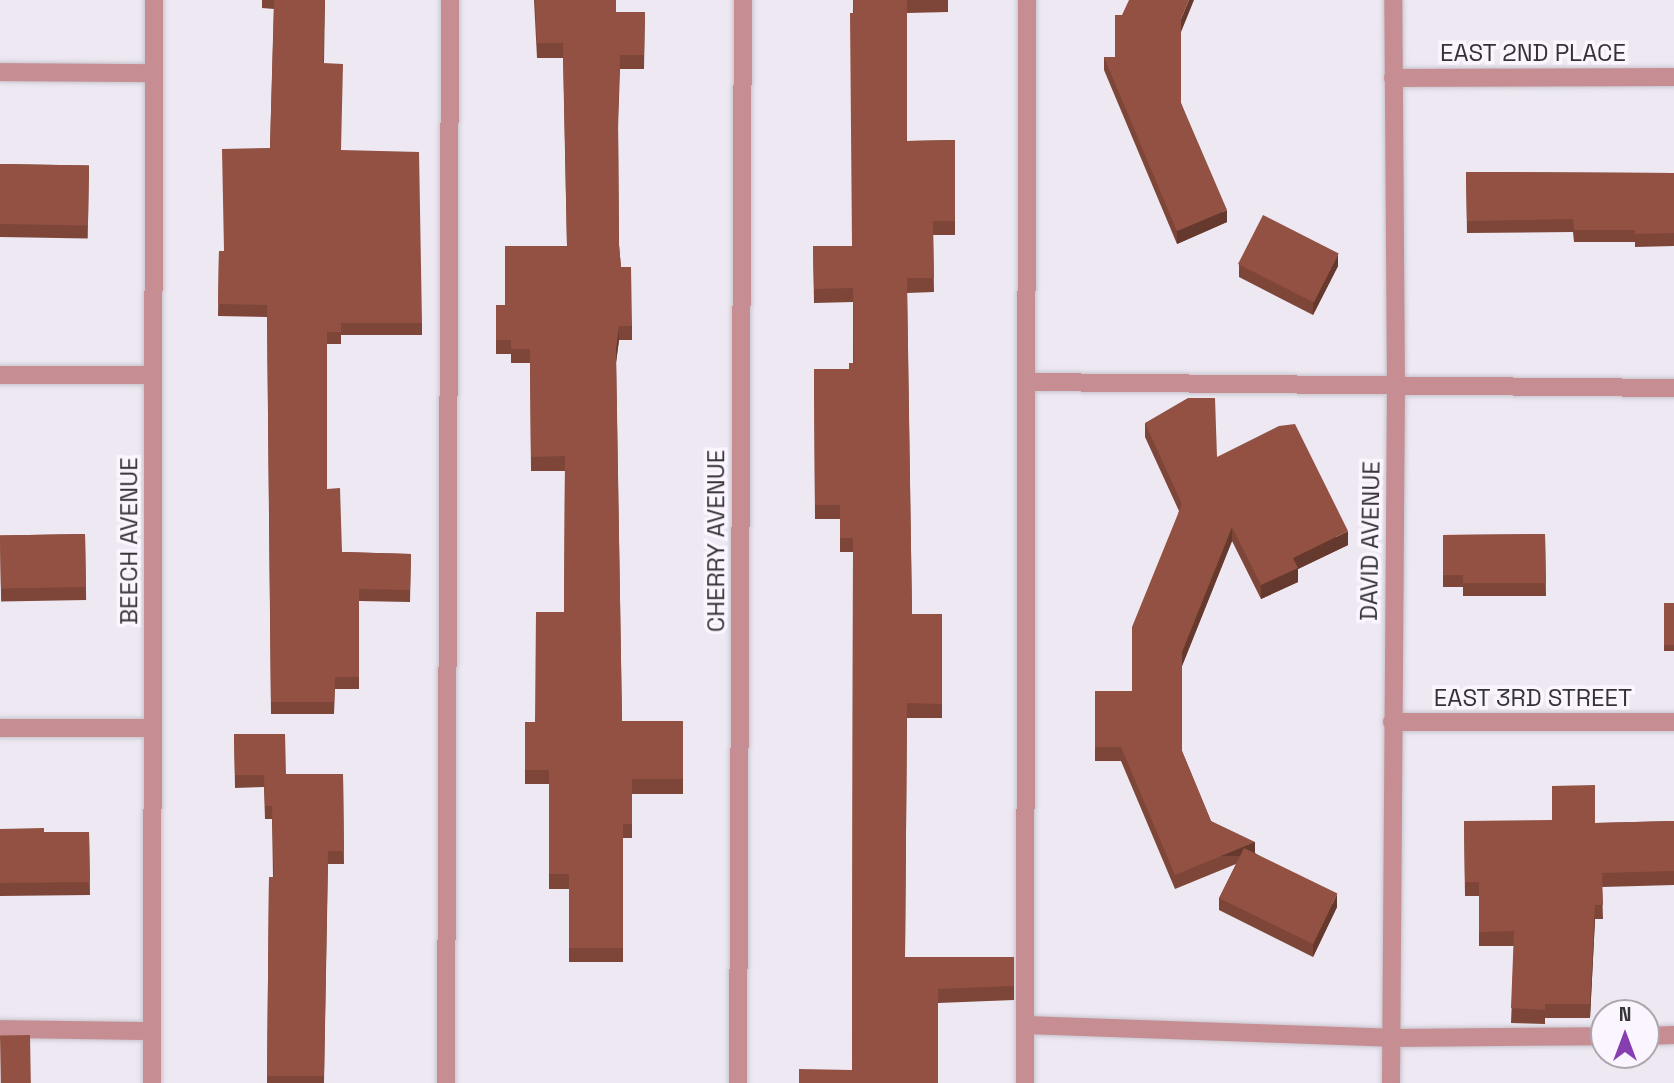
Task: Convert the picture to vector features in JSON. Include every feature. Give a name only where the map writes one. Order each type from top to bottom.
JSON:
[{"type":"street","name":"BEECH AVENUE","points":[[152,1083],[154,0]]},
{"type":"street","points":[[446,1083],[450,0]]},
{"type":"street","name":"CHERRY AVENUE","points":[[738,1083],[743,0]]},
{"type":"street","points":[[1025,1083],[1027,0]]},
{"type":"street","name":"DAVID AVENUE","points":[[1391,1083],[1396,388],[1393,0]]},
{"type":"street","points":[[0,72],[154,73]]},
{"type":"street","name":"EAST 2ND PLACE","points":[[1393,78],[1674,78]]},
{"type":"street","points":[[0,375],[153,375]]},
{"type":"street","points":[[1026,382],[1396,388],[1674,388]]},
{"type":"street","name":"EAST 3RD STREET","points":[[1392,722],[1674,722]]},
{"type":"street","points":[[0,728],[153,728]]},
{"type":"street","points":[[1025,1025],[1391,1038],[1590,1036]]},
{"type":"street","points":[[0,1029],[152,1031]]},
{"type":"building","points":[[274,0],[325,0],[323,63],[343,64],[341,150],[419,152],[422,323],[341,323],[341,332],[327,332],[327,489],[340,488],[342,552],[411,554],[410,590],[359,589],[359,677],[335,677],[334,702],[271,702],[267,305],[218,304],[219,251],[224,251],[222,149],[270,148]]},
{"type":"building","points":[[535,0],[616,0],[616,12],[645,12],[644,55],[620,55],[618,116],[619,245],[621,267],[631,267],[632,326],[619,326],[616,349],[622,721],[683,721],[683,779],[632,779],[632,824],[623,824],[623,948],[569,948],[569,874],[549,874],[549,770],[525,770],[525,722],[535,722],[536,612],[564,612],[565,456],[531,457],[530,349],[511,349],[511,340],[496,340],[496,305],[505,305],[505,246],[567,246],[563,43],[537,43]]},
{"type":"building","points":[[853,0],[907,0],[907,141],[955,140],[955,221],[933,221],[934,278],[907,278],[912,614],[942,614],[942,704],[907,703],[905,957],[1014,957],[1014,986],[938,989],[938,1083],[799,1083],[799,1069],[852,1070],[853,538],[840,538],[840,505],[815,505],[814,369],[849,369],[849,363],[854,363],[853,288],[814,289],[813,246],[852,246],[850,13],[854,13]]},
{"type":"building","points":[[1129,0],[1189,0],[1181,19],[1181,103],[1227,210],[1177,231],[1104,57],[1115,57],[1115,15],[1122,15]]},
{"type":"building","points":[[0,164],[89,166],[88,226],[0,224]]},
{"type":"building","points":[[1466,172],[1674,173],[1674,233],[1635,234],[1635,230],[1574,230],[1573,219],[1467,221]]},
{"type":"building","points":[[1263,215],[1339,254],[1314,303],[1238,264]]},
{"type":"building","points":[[1188,398],[1215,398],[1217,457],[1279,426],[1295,424],[1348,531],[1293,558],[1298,568],[1261,585],[1232,527],[1182,652],[1182,751],[1211,821],[1255,842],[1175,875],[1121,747],[1095,747],[1095,691],[1132,691],[1132,627],[1182,504],[1145,423]]},
{"type":"building","points":[[85,534],[86,587],[1,588],[0,535]]},
{"type":"building","points":[[1545,534],[1546,583],[1463,583],[1463,575],[1443,575],[1443,535]]},
{"type":"building","points":[[1664,603],[1674,603],[1674,645],[1664,645]]},
{"type":"building","points":[[234,734],[285,734],[286,774],[343,774],[344,851],[328,851],[324,1076],[267,1076],[269,877],[274,877],[272,806],[265,806],[264,775],[235,775]]},
{"type":"building","points":[[1595,785],[1595,823],[1674,821],[1674,871],[1602,873],[1603,905],[1595,905],[1590,1004],[1545,1004],[1545,1010],[1511,1008],[1514,931],[1479,932],[1479,882],[1465,882],[1464,821],[1552,820],[1552,786]]},
{"type":"building","points":[[44,828],[44,832],[89,832],[90,882],[0,883],[0,829]]},
{"type":"building","points":[[1244,848],[1337,894],[1313,944],[1219,898]]},
{"type":"building","points":[[30,1035],[31,1083],[1,1083],[0,1036]]}]
